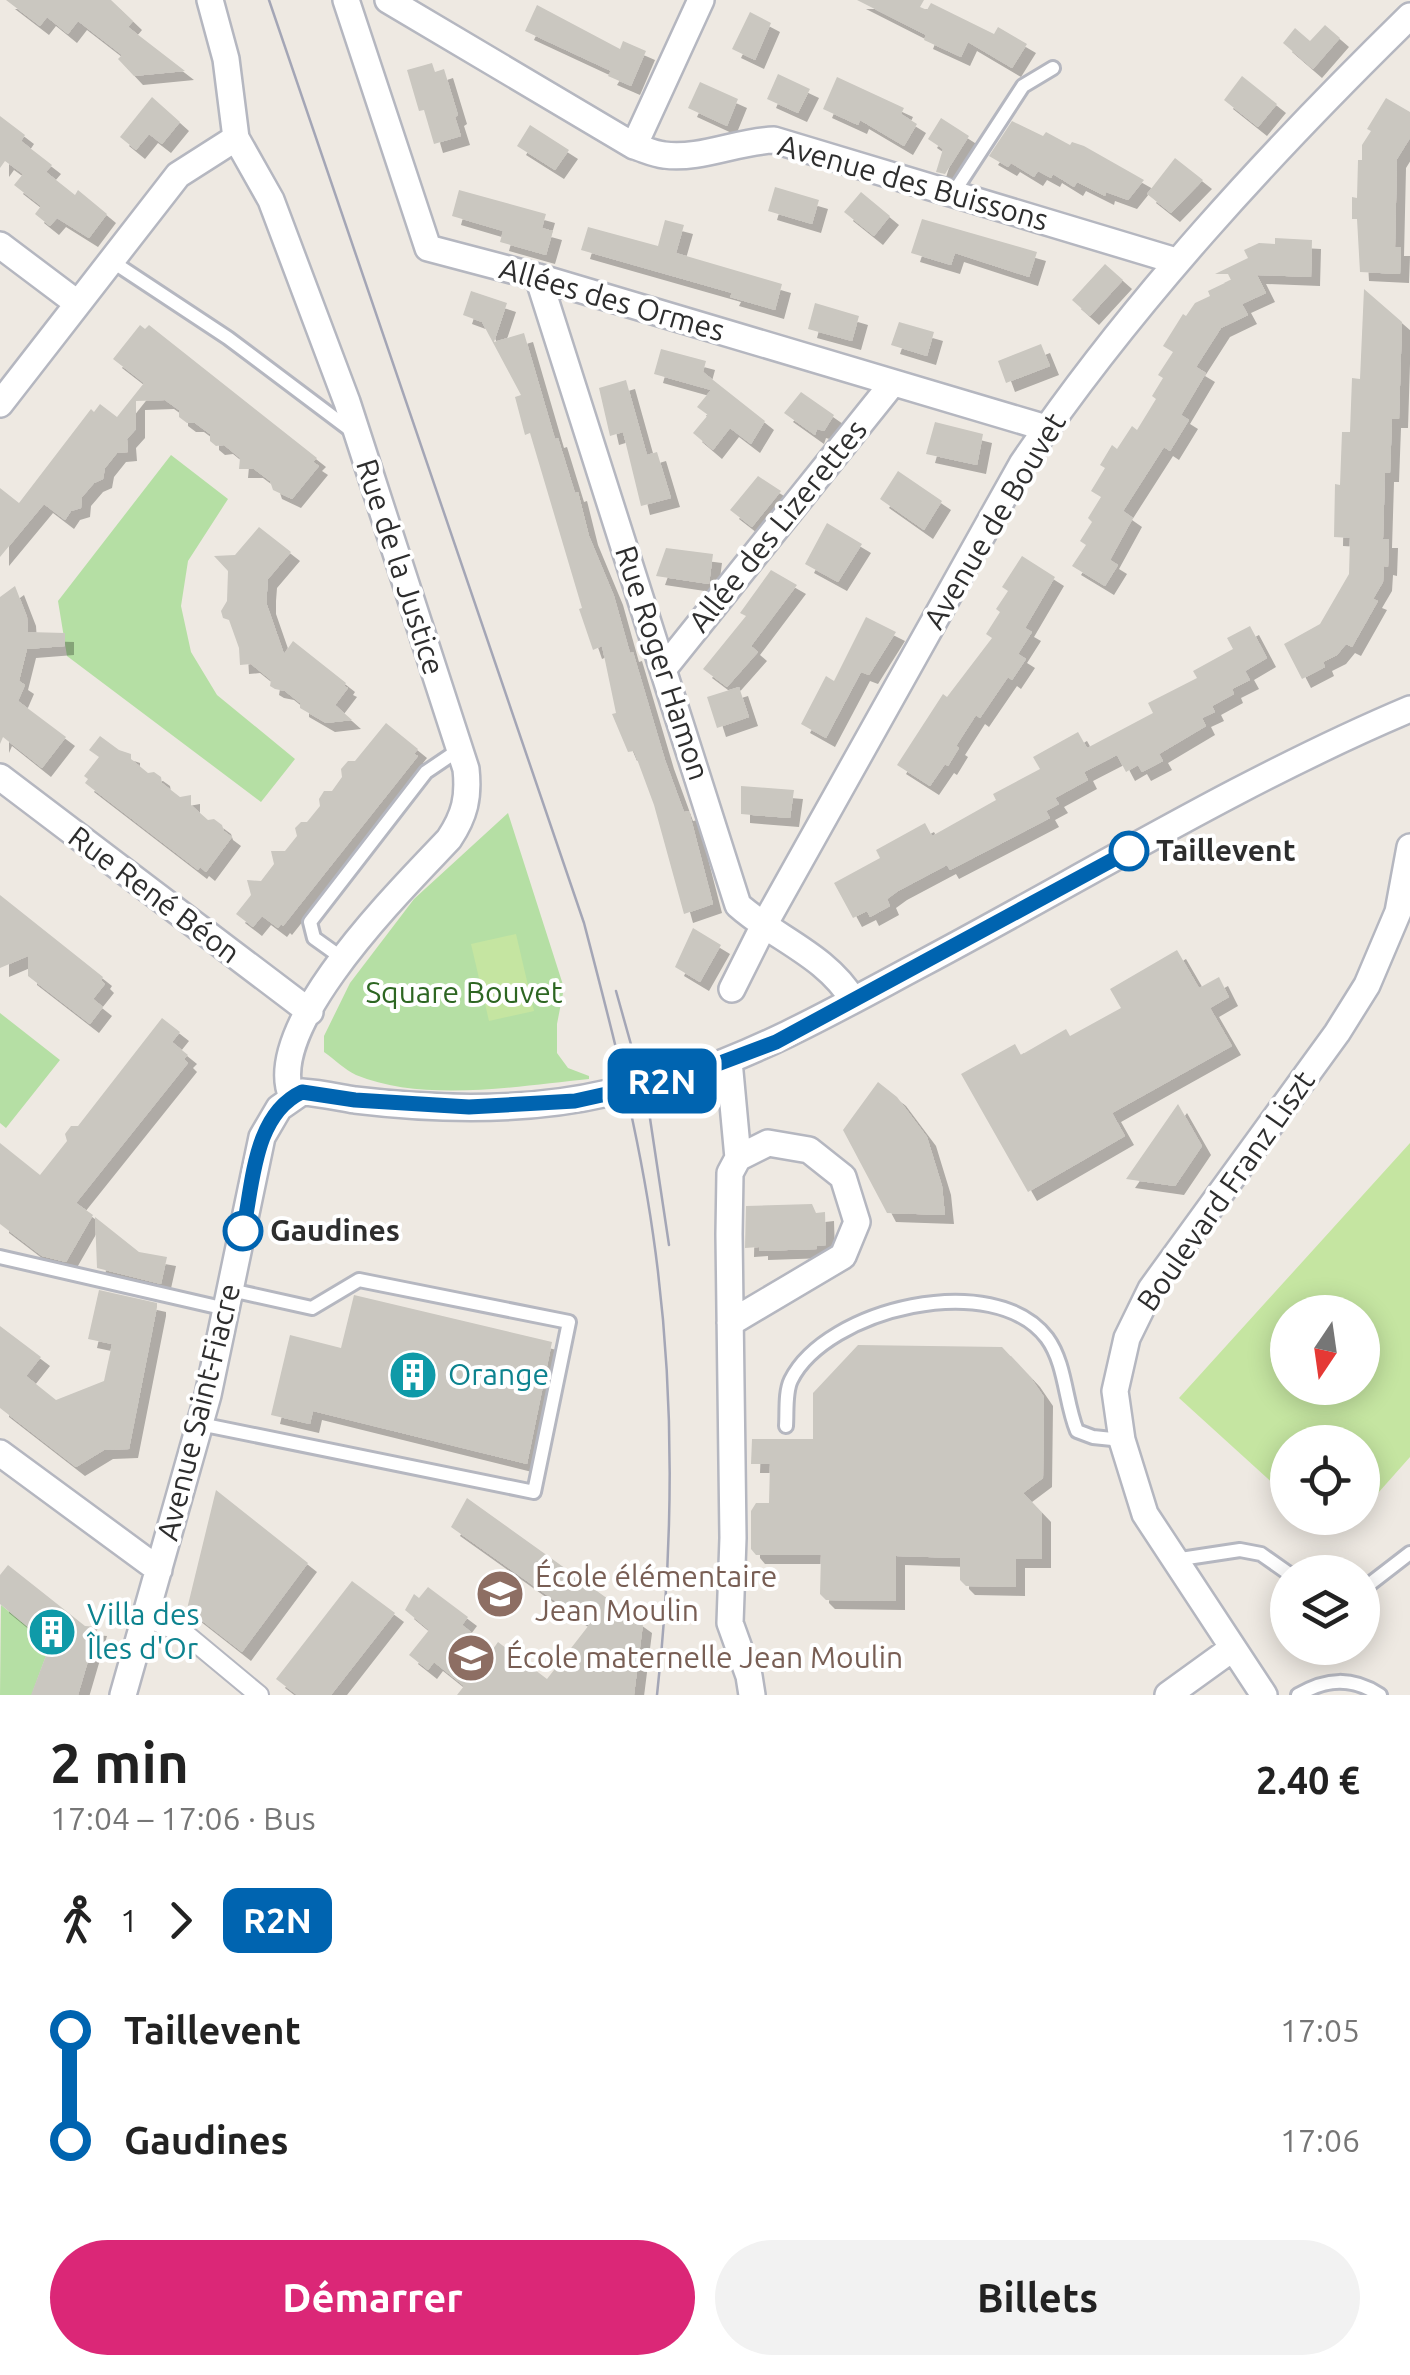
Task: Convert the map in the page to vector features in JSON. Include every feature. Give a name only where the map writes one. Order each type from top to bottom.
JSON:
[{"type":"street","name":"Rue de la Justice","points":[[210,0],[226,59],[236,138],[271,200],[358,436],[466,768],[468,791],[460,822],[449,839],[320,987],[288,1065],[286,1083],[292,1097]]},
{"type":"street","name":"Allées des Ormes","points":[[346,0],[428,248],[1046,428]]},
{"type":"street","name":"Avenue des Buissons","points":[[388,0],[634,146],[666,156],[694,154],[748,140],[774,140],[1176,260]]},
{"type":"street","points":[[634,146],[702,0]]},
{"type":"street","name":"Avenue de Bouvet","points":[[732,989],[762,927],[1022,464],[1046,428],[1176,260],[1410,16]]},
{"type":"street","points":[[0,404],[178,175],[236,138]]},
{"type":"street","points":[[0,246],[76,303]]},
{"type":"street","name":"Rue Roger Hamon","points":[[538,277],[738,905],[762,927],[828,967],[853,1000]]},
{"type":"street","name":"Allée des Lizerettes","points":[[665,667],[892,384]]},
{"type":"street","points":[[292,1097],[302,1092],[355,1100],[469,1107],[575,1101],[683,1077],[729,1062],[776,1042],[1353,734],[1410,709]]},
{"type":"street","name":"Rue René Béon","points":[[0,777],[310,1012]]},
{"type":"street","name":"Boulevard Franz Liszt","points":[[1264,1695],[1145,1514],[1122,1440],[1115,1391],[1127,1338],[1151,1289],[1337,1034],[1367,984],[1398,912],[1410,847]]},
{"type":"street","points":[[729,1062],[738,1158],[730,1173],[730,1623],[752,1695]]},
{"type":"street","name":"Avenue Saint-Fiacre","points":[[124,1695],[200,1424],[262,1137],[279,1108],[292,1097]]},
{"type":"street","points":[[730,1323],[843,1256],[857,1222],[843,1177],[808,1150],[768,1144],[738,1158]]},
{"type":"street","points":[[0,1453],[159,1570]]},
{"type":"street","points":[[146,1618],[188,1636],[259,1695]]},
{"type":"street","points":[[1168,1695],[1233,1648]]},
{"type":"lane","points":[[952,196],[1023,86],[1053,68]]},
{"type":"lane","points":[[110,260],[228,338],[358,436]]},
{"type":"lane","points":[[342,958],[314,938],[310,922],[426,772],[460,749]]},
{"type":"lane","points":[[0,1257],[229,1299],[312,1308],[359,1280],[569,1322],[534,1492],[200,1424]]},
{"type":"lane","points":[[786,1426],[789,1383],[811,1352],[861,1321],[905,1306],[961,1303],[994,1306],[1022,1318],[1046,1336],[1059,1364],[1068,1408],[1078,1432],[1122,1440]]},
{"type":"lane","points":[[1174,1560],[1240,1550],[1261,1554],[1270,1560]]},
{"type":"lane","points":[[1380,1576],[1410,1552]]},
{"type":"lane","points":[[1298,1695],[1334,1680],[1362,1684],[1380,1695]]},
{"type":"green space","points":[[171,455],[228,499],[188,561],[181,606],[191,652],[217,695],[295,759],[261,802],[67,656],[58,601]]},
{"type":"green space","name":"Square Bouvet","points":[[508,813],[564,988],[557,1024],[557,1053],[568,1068],[589,1079],[441,1090],[383,1083],[352,1073],[324,1052],[324,1036],[350,983],[414,899]]},
{"type":"green space","points":[[516,934],[534,1011],[489,1021],[471,944]]},
{"type":"green space","points":[[0,1013],[60,1060],[6,1128],[0,1123]]},
{"type":"green space","points":[[1410,1143],[1410,1457],[1380,1491],[1380,1425],[1270,1425],[1270,1481],[1179,1398],[1270,1298],[1270,1405],[1380,1405],[1380,1295],[1272,1295]]},
{"type":"green space","points":[[1,1605],[50,1645],[33,1691],[38,1695],[0,1695]]},
{"type":"building","points":[[6,0],[111,0],[133,21],[128,27],[185,71],[134,76],[118,59],[122,55],[78,21],[68,34],[47,17],[40,26]]},
{"type":"building","points":[[857,0],[924,0],[920,7],[927,10],[931,3],[994,34],[998,27],[1027,44],[1012,68],[968,42],[961,57]]},
{"type":"building","points":[[537,5],[620,49],[623,41],[646,51],[631,86],[608,76],[611,71],[525,31]]},
{"type":"building","points":[[750,12],[771,23],[755,60],[732,49]]},
{"type":"building","points":[[1325,25],[1340,38],[1313,69],[1283,43],[1295,28],[1310,41]]},
{"type":"building","points":[[432,63],[435,72],[444,69],[461,136],[434,144],[407,70]]},
{"type":"building","points":[[778,74],[810,89],[798,113],[767,99]]},
{"type":"building","points":[[1242,76],[1277,104],[1258,127],[1224,100]]},
{"type":"building","points":[[837,77],[904,108],[901,114],[917,124],[904,146],[860,120],[858,125],[823,109]]},
{"type":"building","points":[[700,82],[738,99],[727,126],[688,108]]},
{"type":"building","points":[[152,97],[180,122],[162,144],[149,134],[136,150],[120,137]]},
{"type":"building","points":[[1386,98],[1410,112],[1410,138],[1397,159],[1395,247],[1401,247],[1400,274],[1360,272],[1357,219],[1352,219],[1362,145]]},
{"type":"building","points":[[0,116],[25,135],[21,141],[52,165],[46,172],[75,195],[78,190],[107,214],[89,238],[57,218],[50,226],[35,214],[41,206],[14,185],[23,174],[5,161],[0,168]]},
{"type":"building","points":[[941,118],[969,136],[945,174],[936,172],[943,149],[928,139]]},
{"type":"building","points":[[1012,121],[1043,136],[1046,132],[1070,145],[1072,142],[1084,146],[1144,180],[1128,200],[1106,192],[1105,196],[1077,182],[1074,187],[1053,174],[1051,178],[1038,171],[1034,177],[1011,163],[1008,167],[989,156]]},
{"type":"building","points":[[530,125],[569,150],[555,170],[517,146]]},
{"type":"building","points":[[1175,158],[1203,180],[1171,213],[1147,194]]},
{"type":"building","points":[[775,187],[819,200],[812,224],[768,211]]},
{"type":"building","points":[[459,190],[546,214],[542,228],[553,231],[546,255],[500,242],[503,231],[452,216]]},
{"type":"building","points":[[861,192],[890,216],[874,236],[844,212]]},
{"type":"building","points":[[922,219],[1037,252],[1029,277],[955,253],[951,265],[911,253]]},
{"type":"building","points":[[665,220],[684,225],[676,253],[782,284],[775,310],[730,297],[732,293],[581,250],[588,227],[658,246]]},
{"type":"building","points":[[1275,238],[1312,240],[1311,277],[1257,275],[1266,293],[1242,304],[1248,315],[1221,328],[1196,367],[1206,373],[1181,415],[1189,420],[1170,451],[1164,447],[1123,511],[1133,518],[1110,560],[1118,565],[1105,586],[1072,566],[1086,545],[1080,541],[1101,497],[1091,491],[1105,468],[1100,465],[1112,445],[1117,449],[1132,426],[1137,430],[1156,399],[1152,396],[1163,378],[1158,375],[1173,352],[1163,346],[1183,314],[1186,316],[1195,303],[1210,296],[1208,291],[1231,280],[1228,274],[1215,274],[1248,258],[1244,250],[1259,243],[1275,244]]},
{"type":"building","points":[[1105,264],[1123,280],[1090,316],[1072,300]]},
{"type":"building","points":[[1364,289],[1402,322],[1399,419],[1392,419],[1390,473],[1385,473],[1383,539],[1389,539],[1388,567],[1384,566],[1383,582],[1373,599],[1378,601],[1352,647],[1346,644],[1337,655],[1323,662],[1325,667],[1302,679],[1284,644],[1320,624],[1349,574],[1350,538],[1334,537],[1335,484],[1340,485],[1342,432],[1350,432],[1352,378],[1360,379]]},
{"type":"building","points":[[471,291],[507,303],[494,342],[524,333],[555,439],[558,438],[589,536],[614,596],[665,760],[684,812],[689,811],[713,904],[684,914],[654,805],[634,751],[628,752],[612,714],[616,713],[602,646],[593,650],[579,609],[582,608],[530,433],[525,435],[515,397],[521,395],[482,322],[463,315]]},
{"type":"building","points":[[815,303],[859,316],[852,341],[808,329]]},
{"type":"building","points":[[899,322],[934,332],[927,356],[891,345]]},
{"type":"building","points":[[140,325],[145,329],[149,325],[317,458],[313,462],[319,466],[292,499],[273,490],[270,481],[254,469],[239,469],[240,458],[224,445],[216,446],[210,441],[210,434],[179,417],[179,410],[165,400],[136,401],[136,429],[127,439],[128,452],[117,453],[105,468],[103,479],[82,497],[81,508],[71,511],[65,520],[44,504],[0,557],[0,488],[19,503],[91,409],[94,412],[100,404],[117,417],[144,383],[113,359]]},
{"type":"building","points":[[1041,344],[1050,366],[1006,383],[998,361]]},
{"type":"building","points":[[661,349],[706,361],[703,372],[765,421],[751,444],[730,428],[713,450],[693,433],[708,415],[697,407],[711,390],[654,374]]},
{"type":"building","points":[[626,380],[647,455],[657,452],[671,498],[641,506],[623,432],[610,436],[599,388]]},
{"type":"building","points":[[801,392],[834,415],[824,431],[817,429],[815,435],[784,413]]},
{"type":"building","points":[[935,422],[983,434],[977,465],[926,454]]},
{"type":"building","points":[[898,471],[942,501],[924,530],[880,499]]},
{"type":"building","points":[[758,476],[781,491],[752,527],[730,510]]},
{"type":"building","points":[[827,523],[862,544],[838,582],[805,564]]},
{"type":"building","points":[[259,527],[291,552],[268,579],[267,592],[267,605],[284,654],[293,641],[346,683],[348,688],[335,705],[352,720],[326,723],[300,708],[300,703],[285,691],[270,686],[271,680],[251,664],[240,665],[239,648],[229,620],[223,618],[221,611],[227,601],[228,571],[214,556],[235,555]]},
{"type":"building","points":[[666,548],[713,554],[709,584],[656,576]]},
{"type":"building","points":[[1022,556],[1055,577],[1025,628],[1032,632],[1018,654],[1026,659],[1012,680],[1008,677],[980,718],[976,715],[948,766],[945,764],[930,786],[897,765],[943,694],[947,697],[992,638],[986,634],[1008,591],[1002,587]]},
{"type":"building","points":[[771,570],[797,585],[751,646],[758,652],[727,687],[703,669],[746,616],[740,613]]},
{"type":"building","points":[[15,586],[27,617],[28,632],[65,633],[65,646],[27,649],[19,681],[25,685],[18,701],[66,737],[42,768],[3,737],[0,744],[0,597]]},
{"type":"building","points":[[866,617],[896,632],[869,675],[861,672],[826,738],[801,724],[826,676],[834,681]]},
{"type":"building","points":[[1250,626],[1267,658],[1245,671],[1250,680],[1232,689],[1234,694],[1212,706],[1215,712],[1202,718],[1206,726],[1159,754],[1163,761],[1142,772],[1138,765],[1126,772],[1117,755],[1084,772],[1088,780],[1055,798],[1059,804],[1046,811],[1050,818],[950,870],[947,865],[898,891],[887,899],[890,906],[870,917],[867,911],[853,918],[834,883],[880,858],[876,850],[925,823],[932,836],[996,800],[993,794],[1040,769],[1033,757],[1078,732],[1087,748],[1153,713],[1148,703],[1197,678],[1193,671],[1233,649],[1227,638]]},
{"type":"building","points":[[739,687],[749,717],[717,728],[707,697]]},
{"type":"building","points":[[386,723],[418,749],[414,754],[418,756],[283,926],[278,928],[262,916],[253,927],[236,914],[251,895],[247,880],[261,881],[274,864],[271,851],[285,851],[297,836],[295,828],[307,822],[320,806],[324,791],[332,791],[342,777],[341,769],[348,761],[355,761]]},
{"type":"building","points":[[100,736],[131,754],[131,759],[148,773],[161,777],[162,783],[180,797],[191,795],[191,805],[208,820],[222,825],[232,837],[206,872],[200,867],[198,870],[85,783],[88,779],[84,776],[99,757],[89,750]]},
{"type":"building","points":[[741,786],[794,790],[790,818],[741,814]]},
{"type":"building","points":[[0,895],[103,977],[105,984],[93,999],[103,1007],[90,1024],[28,976],[28,956],[0,968]]},
{"type":"building","points":[[693,928],[721,945],[700,982],[675,967]]},
{"type":"building","points":[[1177,950],[1199,988],[1219,977],[1229,997],[1210,1008],[1232,1046],[1112,1113],[1125,1136],[1028,1192],[961,1074],[1015,1044],[1021,1055],[1066,1029],[1070,1036],[1121,1008],[1110,989]]},
{"type":"building","points":[[162,1018],[180,1032],[172,1042],[188,1055],[184,1059],[188,1063],[76,1203],[93,1215],[66,1262],[42,1256],[0,1224],[0,1143],[40,1175],[67,1141],[65,1134],[71,1126],[78,1126]]},
{"type":"building","points":[[878,1082],[897,1097],[927,1137],[942,1186],[945,1215],[887,1213],[843,1130]]},
{"type":"building","points":[[1178,1104],[1202,1146],[1175,1186],[1126,1179]]},
{"type":"building","points":[[812,1204],[816,1213],[825,1212],[826,1245],[817,1249],[745,1248],[746,1206]]},
{"type":"building","points":[[95,1217],[139,1252],[167,1257],[161,1284],[97,1268]]},
{"type":"building","points":[[99,1290],[157,1303],[157,1307],[129,1449],[104,1450],[76,1467],[0,1408],[0,1326],[41,1357],[26,1376],[56,1400],[104,1381],[112,1344],[88,1339]]},
{"type":"building","name":"Orange","points":[[354,1295],[552,1342],[527,1464],[313,1411],[310,1424],[271,1415],[290,1335],[341,1348]]},
{"type":"building","points":[[858,1345],[1002,1347],[1044,1397],[1043,1478],[1023,1493],[1042,1513],[1042,1559],[1016,1559],[1016,1587],[966,1586],[960,1580],[960,1558],[896,1556],[896,1601],[826,1600],[820,1594],[821,1555],[756,1555],[751,1549],[751,1511],[756,1503],[769,1503],[770,1464],[751,1464],[752,1439],[813,1439],[813,1393]]},
{"type":"building","points":[[216,1490],[308,1563],[242,1652],[187,1609]]},
{"type":"building","points":[[467,1498],[643,1624],[634,1695],[457,1695],[464,1686],[434,1662],[428,1670],[409,1655],[429,1630],[405,1610],[414,1594],[419,1598],[428,1587],[468,1617],[462,1625],[493,1649],[498,1642],[547,1679],[589,1625],[451,1527]]},
{"type":"building","name":"Villa des Îles d'Or","points":[[8,1565],[85,1626],[98,1627],[78,1695],[31,1695],[50,1645],[0,1604],[0,1575]]},
{"type":"building","points":[[352,1581],[395,1613],[331,1695],[297,1695],[276,1679]]},
{"type":"tram line","points":[[269,0],[584,923],[623,1077],[647,1194],[665,1349],[669,1522],[657,1695]]},
{"type":"tram line","points":[[616,991],[648,1105],[669,1245]]},
{"type":"bus line","name":"R2N","points":[[243,1231],[262,1137],[279,1108],[302,1092],[355,1100],[469,1107],[575,1101],[683,1077],[776,1042],[1129,851]]},
{"type":"place","name":"Taillevent","points":[[1129,851]]},
{"type":"place","name":"Gaudines","points":[[243,1231]]},
{"type":"place","name":"Orange","points":[[413,1375]]},
{"type":"place","name":"École élémentaire Jean Moulin","points":[[500,1594]]},
{"type":"place","name":"Villa des Îles d'Or","points":[[52,1632]]},
{"type":"place","name":"École maternelle Jean Moulin","points":[[471,1658]]}]
